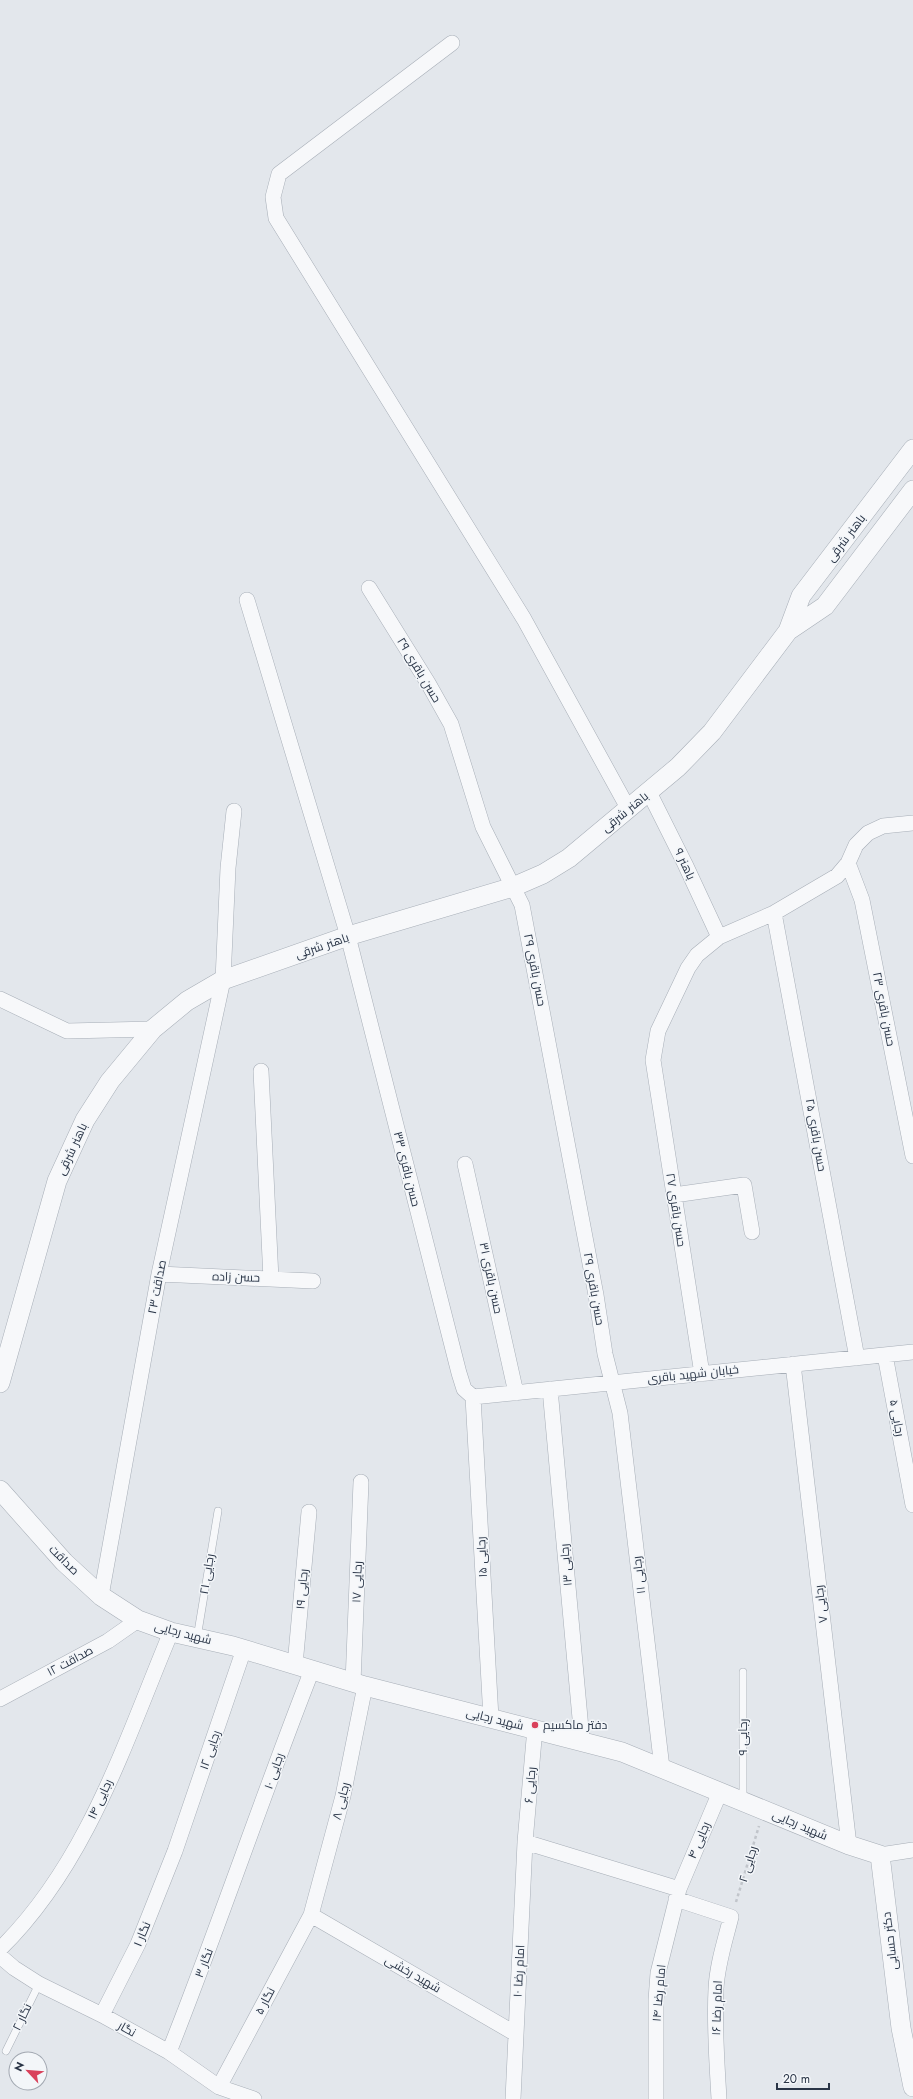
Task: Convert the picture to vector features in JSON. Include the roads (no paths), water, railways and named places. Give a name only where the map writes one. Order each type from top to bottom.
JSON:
[{"type":"street","points":[[452,43],[279,174],[273,197],[276,218],[524,619],[628,808]]},
{"type":"street","name":"باهنر شرقی","points":[[0,1383],[57,1181],[85,1120],[110,1081],[153,1030],[187,1001],[223,980],[348,936],[513,888],[543,874],[570,858],[678,767],[712,732],[788,631],[801,596],[913,449]]},
{"type":"street","name":"باهنر شرقی","points":[[788,631],[825,606],[913,490]]},
{"type":"street","name":"حسن باقری ۲۹","points":[[369,588],[428,683],[451,724],[483,827],[522,905],[596,1295],[605,1354],[613,1383]]},
{"type":"street","name":"حسن باقری ۳۳","points":[[247,600],[348,936],[459,1373],[466,1393],[473,1397]]},
{"type":"street","name":"باهنر ۹","points":[[649,792],[686,864],[719,937]]},
{"type":"street","name":"صداقت ۲۳","points":[[101,1596],[159,1274],[223,980],[228,868],[234,811]]},
{"type":"street","name":"حسن باقری ۲۷","points":[[702,1374],[653,1060],[654,1045],[658,1031],[688,968],[697,955],[719,937],[774,913],[837,876],[848,863],[856,845],[868,833],[883,826],[913,822]]},
{"type":"street","name":"حسن باقری ۲۳","points":[[848,863],[862,900],[913,1156]]},
{"type":"street","name":"حسن باقری ۲۵","points":[[774,913],[857,1358]]},
{"type":"street","points":[[0,999],[67,1031],[153,1030]]},
{"type":"street","points":[[261,1071],[271,1279]]},
{"type":"street","name":"حسن باقری ۳۱","points":[[465,1164],[516,1393]]},
{"type":"street","points":[[674,1195],[744,1185],[752,1232]]},
{"type":"street","name":"حسن زاده","points":[[159,1274],[313,1281]]},
{"type":"street","name":"خیابان شهید باقری","points":[[473,1397],[913,1352]]},
{"type":"street","name":"رجایی ۵","points":[[886,1355],[913,1505]]},
{"type":"street","name":"رجایی ۷","points":[[793,1364],[848,1845]]},
{"type":"street","name":"رجایی ۱۱","points":[[613,1383],[620,1413],[662,1768]]},
{"type":"street","name":"رجایی ۱۳","points":[[550,1389],[582,1740]]},
{"type":"street","name":"رجایی ۱۵","points":[[473,1397],[491,1718]]},
{"type":"street","name":"رجایی ۱۷","points":[[359,1684],[361,1482]]},
{"type":"street","name":"صداقت","points":[[0,1490],[64,1562],[101,1596],[138,1620]]},
{"type":"street","name":"رجایی ۱۹","points":[[303,1668],[309,1512]]},
{"type":"street","name":"شهید رجایی","points":[[138,1620],[171,1632],[244,1649],[359,1684],[582,1740],[622,1752],[848,1845],[880,1855],[913,1850]]},
{"type":"street","name":"صداقت ۱۲","points":[[0,1698],[108,1641],[138,1620]]},
{"type":"street","name":"رجایی ۱۴","points":[[0,1949],[21,1929],[73,1855],[108,1784],[171,1632]]},
{"type":"street","name":"رجایی ۱۲","points":[[175,1851],[244,1649]]},
{"type":"street","name":"رجایی ۱۰","points":[[238,1873],[286,1736],[303,1668]]},
{"type":"street","name":"رجایی ۸","points":[[311,1915],[343,1796],[359,1684]]},
{"type":"street","name":"رجایی ۶","points":[[526,1842],[535,1728]]},
{"type":"street","name":"رجایی ۴","points":[[678,1894],[720,1792]]},
{"type":"street","points":[[526,1842],[678,1894]]},
{"type":"street","name":"امام رضا ۱۰","points":[[513,2099],[526,1842]]},
{"type":"street","name":"نگار ۱","points":[[102,2015],[138,1944],[175,1851]]},
{"type":"street","name":"دکتر حسابی","points":[[880,1855],[907,2026],[913,2088]]},
{"type":"street","name":"نگار ۳","points":[[169,2052],[238,1873]]},
{"type":"street","name":"امام رضا ۱۶","points":[[678,1894],[731,1917],[722,1952],[716,1988],[716,2034],[719,2099]]},
{"type":"street","name":"امام رضا ۱۴","points":[[656,2099],[656,2000],[658,1973],[678,1894]]},
{"type":"street","name":"شهید رخشی","points":[[311,1915],[516,2034]]},
{"type":"street","name":"نگار ۵","points":[[219,2093],[311,1915]]},
{"type":"street","name":"نگار","points":[[0,1956],[14,1968],[39,1984],[102,2015],[169,2052],[219,2093],[254,2099]]},
{"type":"lane","name":"رجایی ۲۱","points":[[197,1638],[218,1511]]},
{"type":"lane","name":"رجایی ۹","points":[[743,1672],[743,1801]]},
{"type":"lane","name":"نگار ۲","points":[[6,2051],[39,1984]]},
{"type":"place","name":"دفتر ماکسیم","points":[[535,1725]]}]
